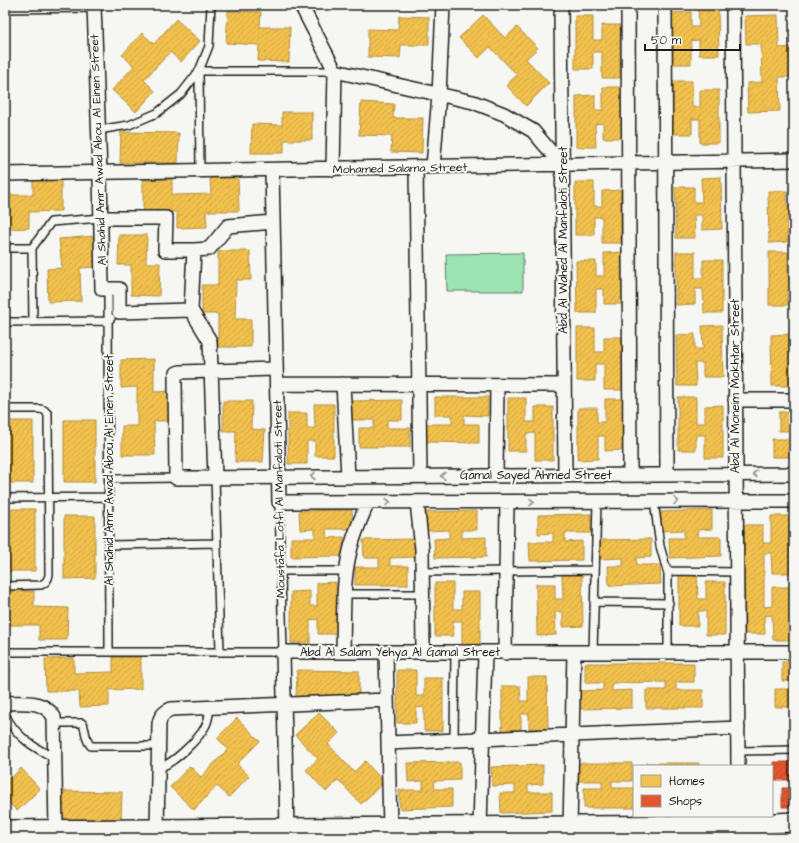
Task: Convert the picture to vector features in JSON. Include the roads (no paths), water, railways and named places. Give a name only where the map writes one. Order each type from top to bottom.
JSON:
[{"type":"street","points":[[5,6],[95,5]]},
{"type":"street","name":"Al Shahid Amr Awad Abou Al Einen Street","points":[[95,5],[102,289],[118,288],[119,312]]},
{"type":"street","points":[[301,5],[335,71],[333,169]]},
{"type":"street","points":[[433,167],[439,95],[443,5]]},
{"type":"street","name":"Abd Al Wahed Al Manfaloti Street","points":[[561,5],[565,475]]},
{"type":"street","points":[[628,5],[630,475]]},
{"type":"street","points":[[665,5],[667,475]]},
{"type":"street","name":"Abd Al Moneim Mokhtar Street","points":[[732,5],[738,765]]},
{"type":"street","points":[[335,71],[472,102],[504,114],[534,131],[562,164]]},
{"type":"street","name":"Mohamed Salama Street","points":[[5,174],[794,160]]},
{"type":"street","points":[[416,167],[420,476]]},
{"type":"street","name":"Moustafa Lotfi Al Manfaloti Street","points":[[272,170],[279,502]]},
{"type":"street","points":[[101,218],[166,218],[164,250],[209,249],[228,226],[273,222]]},
{"type":"street","points":[[194,250],[191,310],[210,341],[215,477]]},
{"type":"street","points":[[119,312],[191,310]]},
{"type":"street","points":[[176,478],[175,377],[177,373],[276,369]]},
{"type":"street","points":[[277,384],[564,385]]},
{"type":"street","points":[[343,384],[348,476]]},
{"type":"street","points":[[496,385],[496,476]]},
{"type":"street","points":[[735,400],[794,400]]},
{"type":"street","name":"Gamal Sayed Ahmed Street","points":[[176,478],[279,476],[794,474]]},
{"type":"street","points":[[279,502],[794,501]]},
{"type":"street","points":[[343,652],[346,571],[358,524],[368,502]]},
{"type":"street","points":[[417,502],[422,550],[423,652]]},
{"type":"street","points":[[506,652],[507,502]]},
{"type":"street","name":"Moustafa Lotfi Al Manfaloti Street","points":[[283,652],[287,828]]},
{"type":"street","name":"Abd Al Salam Yehya Al Gamal Street","points":[[283,652],[794,652]]},
{"type":"street","points":[[386,652],[390,828]]},
{"type":"street","points":[[480,827],[485,652]]},
{"type":"street","points":[[570,827],[574,652]]},
{"type":"street","points":[[157,829],[158,746],[160,719],[166,711],[171,709],[210,707],[387,700]]},
{"type":"street","points":[[5,703],[40,704],[51,711],[54,717],[56,830]]},
{"type":"street","points":[[388,743],[738,728]]},
{"type":"street","points":[[5,830],[157,829],[206,834],[287,828],[570,827],[627,832],[738,821],[794,822]]},
{"type":"lane","points":[[98,130],[129,125],[157,113],[181,94],[199,71],[209,46],[211,5]]},
{"type":"lane","points":[[199,71],[335,71]]},
{"type":"lane","points":[[199,71],[200,171]]},
{"type":"lane","points":[[33,322],[32,248],[51,222],[101,218]]},
{"type":"lane","points":[[5,248],[32,248]]},
{"type":"lane","name":"Al Shahid Amr Awad Abou Al Einen Street","points":[[108,289],[109,652]]},
{"type":"lane","points":[[5,322],[108,321],[119,312]]},
{"type":"lane","points":[[5,409],[40,409],[44,410],[48,414],[48,579],[41,586],[5,586]]},
{"type":"lane","points":[[215,477],[220,652]]},
{"type":"lane","points":[[108,479],[176,478]]},
{"type":"lane","points":[[5,498],[109,497]]},
{"type":"lane","points":[[654,501],[660,546],[669,582],[668,652]]},
{"type":"lane","name":"Moustafa Lotfi Al Manfaloti Street","points":[[279,502],[283,652]]},
{"type":"lane","points":[[593,652],[597,502]]},
{"type":"lane","points":[[109,545],[216,543]]},
{"type":"lane","points":[[422,572],[595,570]]},
{"type":"lane","points":[[667,570],[737,572]]},
{"type":"lane","points":[[281,571],[346,571]]},
{"type":"lane","points":[[344,594],[422,594]]},
{"type":"lane","points":[[594,602],[669,603]]},
{"type":"lane","name":"Abd Al Salam Yehya Al Gamal Street","points":[[5,652],[283,652]]},
{"type":"lane","points":[[454,652],[454,740]]},
{"type":"lane","points":[[158,768],[171,762],[200,736],[207,723],[210,707]]},
{"type":"lane","points":[[5,714],[8,721],[21,737],[37,749],[55,758]]},
{"type":"lane","points":[[54,723],[82,724],[88,742],[91,746],[158,746]]},
{"type":"lane","points":[[738,751],[794,750]]}]
